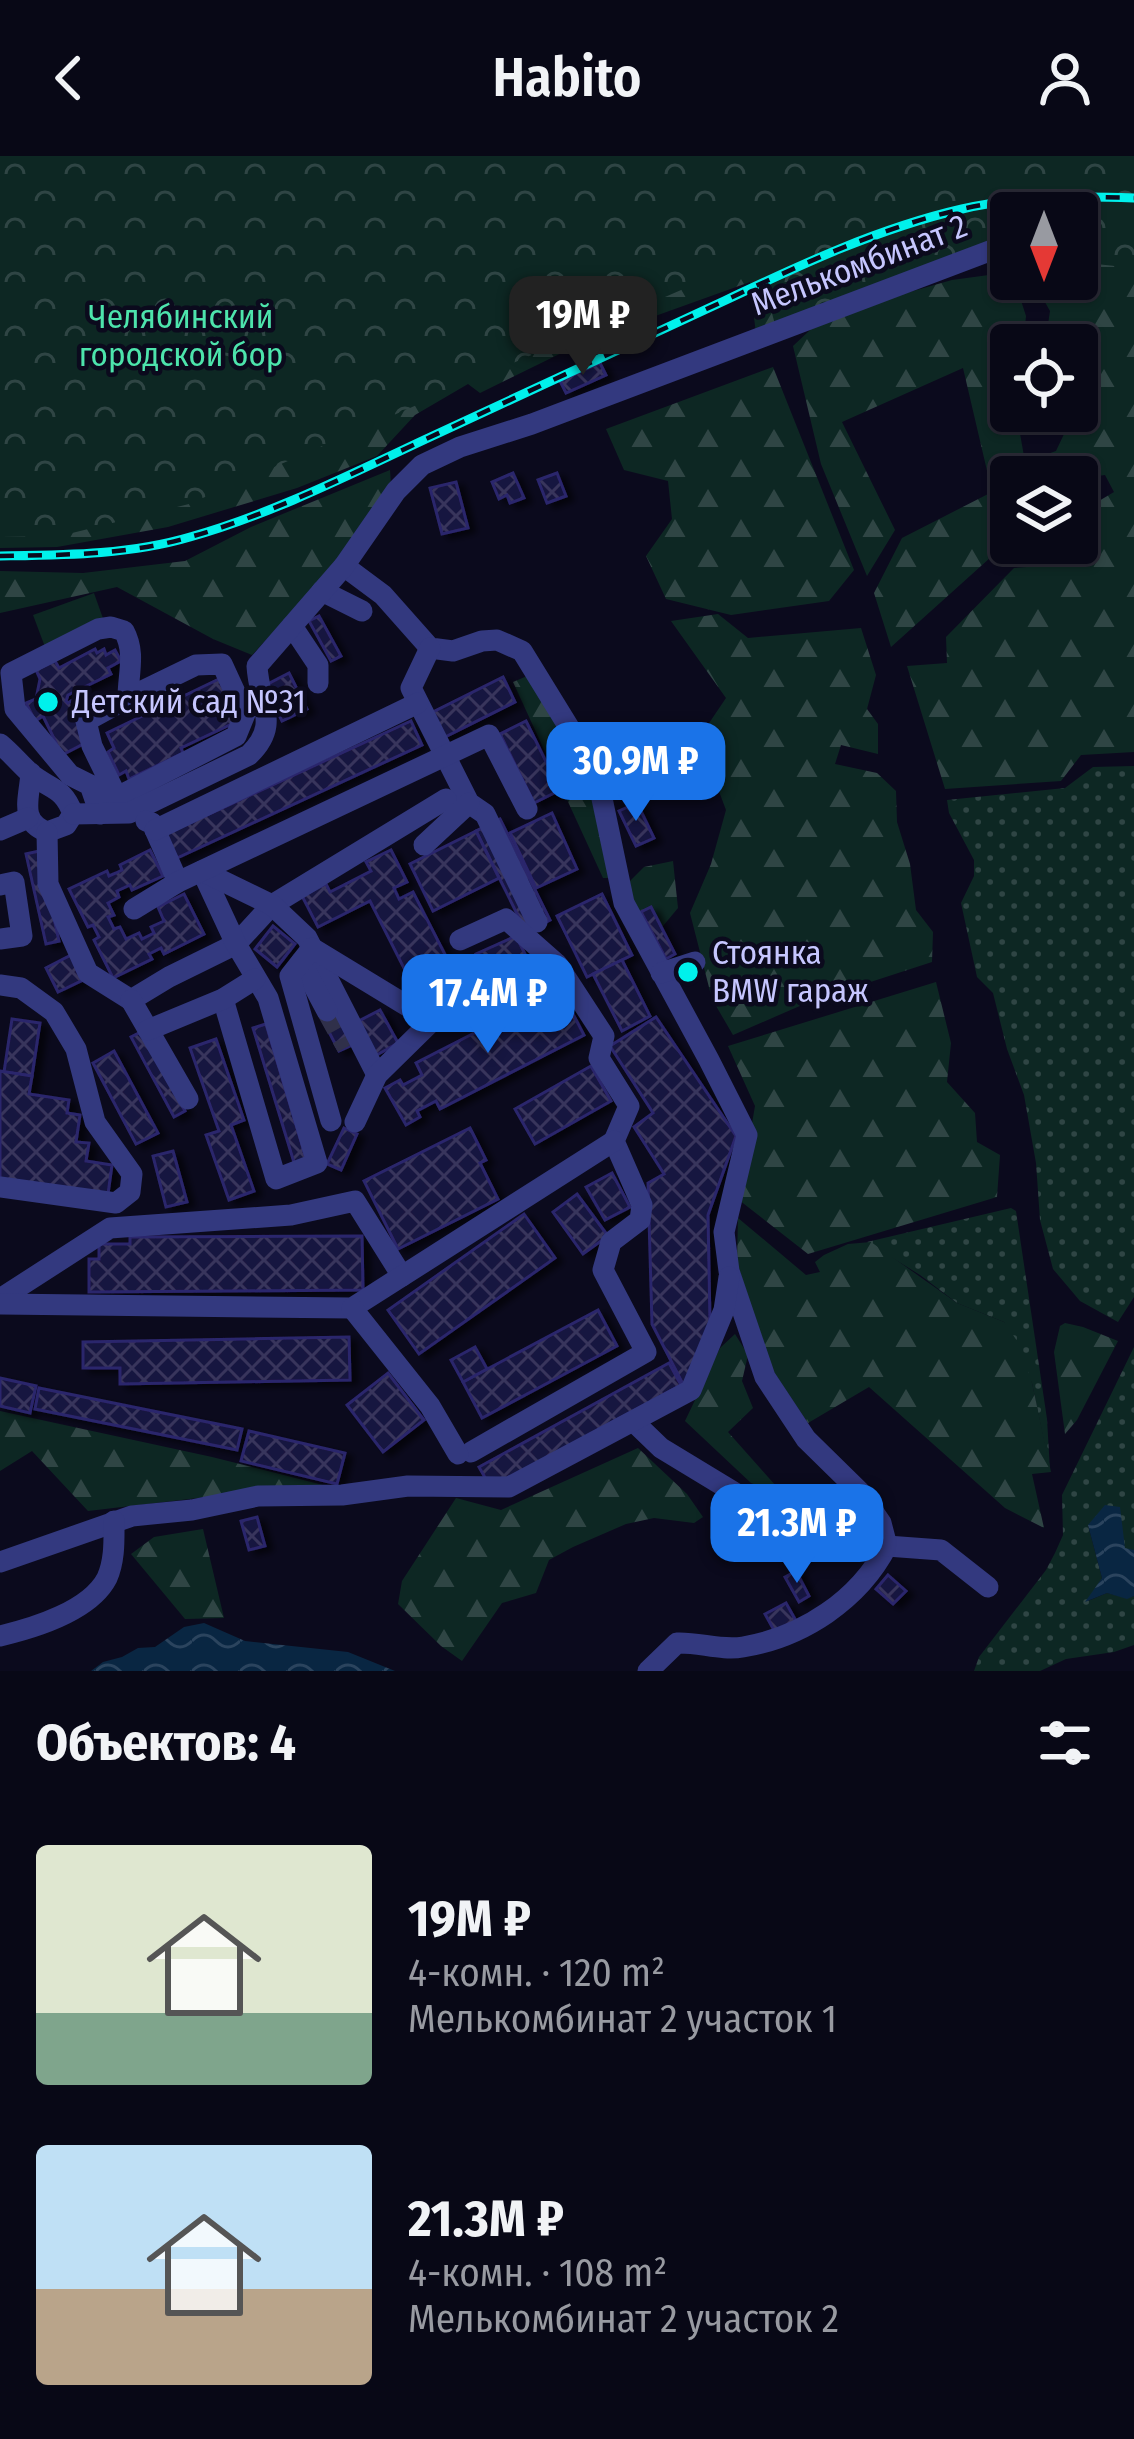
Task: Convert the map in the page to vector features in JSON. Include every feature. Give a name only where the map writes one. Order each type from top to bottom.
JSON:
[{"type":"street","name":"Мелькомбинат 2","points":[[123,805],[249,755],[263,742],[268,723],[257,666],[344,566],[396,491],[422,465],[990,251]]},
{"type":"street","points":[[344,566],[383,595],[430,648],[453,651],[497,640],[522,651],[586,755],[600,789],[624,904],[747,1135],[724,1232],[729,1271],[765,1376],[806,1439],[859,1491],[881,1523],[887,1546],[876,1569],[838,1605],[800,1630],[742,1647],[676,1643],[648,1671]]},
{"type":"street","points":[[322,591],[362,611]]},
{"type":"street","points":[[292,626],[318,665],[318,683]]},
{"type":"street","points":[[100,814],[90,785],[70,775],[7,717],[11,673],[98,629],[111,627],[124,631],[133,654],[128,698]]},
{"type":"street","points":[[430,648],[411,688],[469,803],[485,814],[537,922]]},
{"type":"street","points":[[73,814],[100,814],[123,805],[236,736],[245,714],[222,664],[196,665],[86,721],[92,746],[123,805],[152,823],[178,882]]},
{"type":"street","points":[[155,830],[418,703]]},
{"type":"street","points":[[134,909],[178,882],[489,735],[527,809]]},
{"type":"street","points":[[0,744],[67,797],[73,814]]},
{"type":"street","points":[[31,773],[28,818],[33,826],[47,832],[66,825],[73,814]]},
{"type":"street","points":[[131,1000],[236,944],[272,904],[446,799]]},
{"type":"street","points":[[424,845],[469,803]]},
{"type":"street","points":[[0,830],[28,818]]},
{"type":"street","points":[[47,832],[48,884],[88,973],[131,1000],[188,1099]]},
{"type":"street","points":[[202,871],[272,904],[307,938],[307,955],[327,1011]]},
{"type":"street","points":[[202,871],[254,979],[268,998],[316,1163],[276,1179],[223,999]]},
{"type":"street","points":[[0,884],[14,882],[22,936],[0,939]]},
{"type":"street","points":[[0,1302],[352,1308],[614,1141],[629,1106],[599,1058],[604,1036],[557,964],[506,920],[460,940]]},
{"type":"street","points":[[307,955],[432,1021]]},
{"type":"street","points":[[307,955],[373,1083]]},
{"type":"street","points":[[307,955],[290,976],[331,1120]]},
{"type":"street","points":[[661,973],[695,962]]},
{"type":"street","points":[[355,1122],[373,1083],[432,1021],[557,964]]},
{"type":"street","points":[[148,1030],[223,999],[254,979]]},
{"type":"street","points":[[0,985],[21,988],[54,1012],[76,1049],[95,1122],[132,1174],[130,1192],[116,1203],[0,1187]]},
{"type":"street","points":[[347,1047],[373,1083]]},
{"type":"street","points":[[352,1308],[464,1453],[646,1352],[603,1270],[611,1242],[640,1220],[642,1205],[614,1141]]},
{"type":"street","points":[[0,1302],[110,1228],[291,1215],[355,1202],[402,1276]]},
{"type":"street","points":[[0,1562],[132,1516],[257,1496],[342,1495],[408,1486],[508,1487],[691,1390],[724,1310],[729,1271]]},
{"type":"street","points":[[634,1422],[662,1448],[750,1502]]},
{"type":"street","points":[[0,1636],[56,1621],[100,1589],[113,1560],[114,1521]]},
{"type":"street","points":[[887,1546],[941,1550],[988,1587]]},
{"type":"green space","name":"Челябинский городской бор","points":[[0,156],[1134,156],[1134,752],[1081,755],[1061,781],[945,789],[907,666],[947,663],[946,637],[1014,568],[1098,564],[1098,502],[1114,492],[1105,475],[1098,476],[1098,456],[1042,456],[1056,451],[1065,432],[1098,432],[1098,324],[1048,324],[1050,311],[1044,300],[1098,300],[1098,192],[990,192],[990,220],[757,343],[750,282],[619,329],[590,304],[575,317],[592,338],[480,393],[468,384],[415,415],[377,456],[297,488],[168,527],[57,547],[0,548]]},
{"type":"green space","name":"Челябинский городской бор","points":[[0,156],[1134,156],[1134,268],[1098,264],[1098,192],[990,192],[990,259],[777,332],[757,257],[189,504],[60,536],[0,537]]},
{"type":"green space","name":"Челябинский городской бор","points":[[990,275],[990,300],[1021,300],[1026,316],[1025,324],[990,324],[990,432],[1020,432],[1024,456],[990,456],[990,483],[963,368],[842,422],[895,530],[867,576],[821,464],[793,346],[825,316],[952,280]]},
{"type":"green space","points":[[773,367],[854,570],[829,601],[731,615],[666,599],[646,556],[672,519],[668,481],[624,470],[606,429]]},
{"type":"green space","points":[[390,470],[391,485],[331,569],[252,655],[117,587],[0,613],[0,571],[83,573],[185,561],[251,527]]},
{"type":"green space","name":"Челябинский городской бор","points":[[990,493],[990,558],[891,647],[874,593],[902,538]]},
{"type":"green space","points":[[94,593],[105,624],[45,647],[33,615]]},
{"type":"green space","points":[[718,614],[748,638],[861,628],[876,675],[867,709],[878,724],[878,754],[841,745],[835,764],[877,773],[896,791],[897,822],[910,864],[916,910],[933,932],[932,962],[809,1002],[733,1035],[712,999],[690,913],[711,864],[726,810],[699,738],[726,698],[671,621]]},
{"type":"green space","points":[[532,674],[592,783],[612,878],[603,878],[513,682]]},
{"type":"green space","points":[[1134,766],[1134,1297],[1118,1322],[1080,1301],[1053,1269],[1040,1220],[1024,1095],[993,993],[977,977],[961,903],[974,876],[974,860],[947,800],[1065,788],[1093,767]]},
{"type":"green space","points":[[673,861],[678,908],[663,926],[645,926],[633,913],[630,881],[644,867]]},
{"type":"green space","points":[[936,982],[951,1043],[947,1082],[975,1113],[977,1142],[1000,1155],[997,1197],[808,1254],[739,1200],[755,1106],[728,1046]]},
{"type":"green space","points":[[1011,1208],[1016,1211],[1047,1419],[1050,1470],[1032,1383],[1004,1322],[957,1303],[867,1242]]},
{"type":"green space","points":[[738,1218],[806,1275],[820,1272],[815,1262],[824,1255],[848,1244],[871,1242],[957,1303],[1004,1322],[1020,1345],[1032,1383],[1051,1472],[1032,1474],[1044,1528],[1005,1508],[869,1387],[808,1423],[765,1359],[737,1261]]},
{"type":"green space","points":[[1065,1323],[1118,1341],[1065,1434],[1054,1352],[1060,1326]]},
{"type":"green space","points":[[735,1334],[748,1355],[742,1381],[753,1408],[728,1432],[784,1495],[751,1483],[685,1421],[720,1348]]},
{"type":"green space","points":[[1134,1347],[1134,1550],[1088,1525],[1102,1578],[1088,1601],[1107,1593],[1134,1596],[1134,1645],[1066,1659],[1040,1671],[974,1671],[979,1657],[1055,1553],[1063,1535],[1062,1495]]},
{"type":"green space","points":[[0,1411],[327,1486],[88,1511],[32,1451],[0,1471]]},
{"type":"green space","points":[[638,1448],[687,1494],[703,1517],[694,1523],[654,1518],[626,1524],[549,1560],[536,1593],[502,1603],[462,1661],[398,1604],[402,1581],[456,1498],[501,1510]]},
{"type":"green space","points":[[203,1529],[224,1618],[185,1619],[131,1554],[154,1537]]},
{"type":"water","points":[[1105,1505],[1120,1507],[1125,1548],[1134,1550],[1134,1596],[1127,1599],[1107,1593],[1085,1602],[1102,1578],[1088,1525]]},
{"type":"water","points":[[204,1623],[245,1641],[348,1652],[395,1671],[91,1671],[138,1648],[155,1647],[184,1627]]},
{"type":"building","points":[[600,363],[606,375],[566,393],[560,381]]},
{"type":"building","points":[[513,473],[524,498],[510,503],[507,495],[499,499],[492,482]]},
{"type":"building","points":[[557,473],[566,496],[547,503],[538,480]]},
{"type":"building","points":[[456,482],[468,528],[442,534],[430,488]]},
{"type":"building","points":[[319,616],[341,656],[331,661],[309,621]]},
{"type":"building","name":"Детский сад №31","points":[[95,649],[97,653],[104,649],[106,655],[115,650],[121,661],[108,668],[111,674],[68,695],[66,701],[71,701],[87,742],[62,755],[43,716],[35,721],[26,703],[36,699],[40,679],[36,670],[55,661],[59,668]]},
{"type":"building","points":[[289,673],[307,709],[282,721],[264,686]]},
{"type":"building","points":[[503,677],[515,702],[443,738],[431,713]]},
{"type":"building","points":[[219,679],[226,694],[219,697],[224,707],[230,704],[238,721],[129,779],[126,771],[119,775],[108,752],[114,748],[107,733]]},
{"type":"building","points":[[411,721],[422,745],[177,858],[166,834]]},
{"type":"building","points":[[526,721],[560,790],[534,803],[500,734]]},
{"type":"building","points":[[637,803],[654,838],[636,846],[619,811]]},
{"type":"building","points":[[552,813],[577,869],[536,888],[510,833]]},
{"type":"building","points":[[500,819],[550,920],[526,932],[476,831]]},
{"type":"building","points":[[476,831],[499,878],[433,911],[410,864]]},
{"type":"building","points":[[150,850],[163,876],[132,890],[130,885],[117,891],[119,897],[108,903],[114,929],[120,927],[126,939],[154,933],[151,927],[164,921],[158,907],[184,894],[204,934],[164,954],[161,948],[149,954],[152,959],[113,978],[94,940],[99,937],[93,925],[88,927],[69,889],[107,871],[109,876],[116,873],[122,870],[120,865]]},
{"type":"building","points":[[391,850],[407,882],[394,888],[399,899],[413,892],[453,970],[415,990],[370,901],[318,927],[302,896],[326,884],[330,892],[371,871],[366,862]]},
{"type":"building","points":[[39,851],[59,941],[46,944],[26,854]]},
{"type":"building","points":[[602,894],[632,955],[587,977],[557,916]]},
{"type":"building","points":[[651,907],[675,954],[666,959],[641,912]]},
{"type":"building","points":[[273,926],[295,944],[277,967],[255,949]]},
{"type":"building","points":[[516,936],[526,956],[486,975],[476,954]]},
{"type":"building","points":[[71,955],[83,980],[58,992],[46,968]]},
{"type":"building","points":[[622,960],[650,1016],[622,1031],[593,974]]},
{"type":"building","points":[[560,989],[584,1035],[440,1109],[436,1101],[417,1111],[420,1117],[406,1125],[385,1088],[422,1075],[416,1063]]},
{"type":"building","points":[[334,1007],[354,1044],[339,1051],[320,1015]]},
{"type":"building","points":[[380,1010],[398,1043],[375,1056],[357,1022]]},
{"type":"building","points":[[656,1017],[736,1136],[708,1215],[710,1323],[685,1388],[652,1324],[648,1183],[664,1174],[634,1127],[653,1113],[610,1046]]},
{"type":"building","points":[[12,1019],[40,1023],[32,1076],[4,1072]]},
{"type":"building","points":[[266,1024],[308,1165],[296,1169],[253,1028]]},
{"type":"building","points":[[143,1031],[185,1111],[174,1117],[131,1037]]},
{"type":"building","points":[[216,1039],[244,1120],[231,1125],[254,1191],[229,1200],[206,1135],[219,1131],[190,1048]]},
{"type":"building","points":[[114,1051],[158,1133],[136,1144],[93,1063]]},
{"type":"building","points":[[591,1066],[611,1101],[535,1144],[515,1109]]},
{"type":"building","points":[[0,1071],[32,1076],[29,1094],[69,1100],[67,1113],[80,1115],[76,1142],[89,1143],[86,1161],[112,1165],[108,1194],[0,1179]]},
{"type":"building","points":[[344,1128],[357,1134],[341,1170],[327,1164]]},
{"type":"building","points":[[470,1128],[498,1199],[398,1249],[364,1181]]},
{"type":"building","points":[[173,1151],[187,1202],[166,1207],[153,1156]]},
{"type":"building","points":[[612,1173],[630,1207],[605,1220],[586,1187]]},
{"type":"building","points":[[577,1194],[608,1236],[583,1254],[553,1212]]},
{"type":"building","points":[[524,1214],[555,1258],[419,1354],[388,1310]]},
{"type":"building","points":[[362,1236],[363,1290],[89,1292],[89,1259],[99,1259],[99,1244],[130,1244],[130,1237]]},
{"type":"building","points":[[598,1310],[617,1346],[482,1418],[463,1382]]},
{"type":"building","points":[[349,1337],[350,1380],[120,1384],[120,1368],[83,1368],[83,1342]]},
{"type":"building","points":[[475,1347],[487,1369],[463,1382],[451,1360]]},
{"type":"building","points":[[669,1363],[681,1385],[491,1488],[479,1467]]},
{"type":"building","points":[[388,1373],[424,1420],[383,1452],[347,1405]]},
{"type":"building","points":[[0,1378],[36,1386],[30,1413],[0,1406]]},
{"type":"building","points":[[39,1388],[242,1429],[237,1450],[35,1409]]},
{"type":"building","points":[[249,1431],[345,1453],[337,1484],[241,1461]]},
{"type":"building","points":[[834,1516],[840,1527],[834,1531],[839,1540],[827,1547],[816,1527]]},
{"type":"building","points":[[257,1517],[265,1546],[249,1550],[241,1521]]},
{"type":"building","points":[[796,1571],[809,1596],[799,1602],[785,1577]]},
{"type":"building","points":[[888,1575],[906,1591],[893,1604],[876,1589]]},
{"type":"building","points":[[786,1603],[796,1621],[775,1632],[765,1614]]},
{"type":"tunnel","points":[[327,1011],[347,1047]]},
{"type":"railway","points":[[0,556],[143,547],[251,517],[782,274],[900,226],[1004,202],[1134,198]]},
{"type":"place","name":"Детский сад №31","points":[[48,702]]},
{"type":"place","name":"Стоянка BMW гараж","points":[[688,972]]}]
